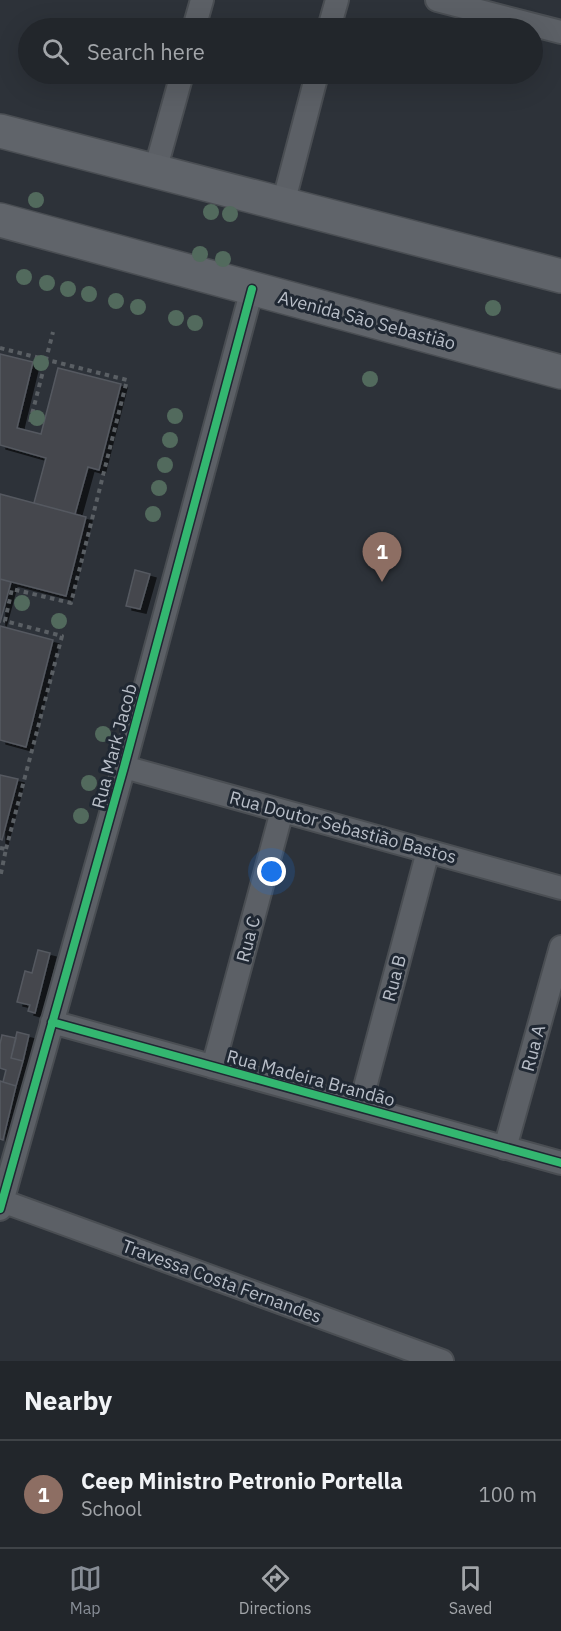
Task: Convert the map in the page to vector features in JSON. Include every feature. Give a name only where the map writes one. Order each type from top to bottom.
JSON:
[{"type":"main road","points":[[0,131],[561,276]]},
{"type":"main road","name":"Avenida São Sebastião","points":[[0,219],[561,372]]},
{"type":"street","points":[[197,18],[202,0]]},
{"type":"street","points":[[332,18],[337,0]]},
{"type":"street","points":[[437,0],[489,7],[521,18]]},
{"type":"street","points":[[543,26],[561,32]]},
{"type":"street","points":[[155,171],[179,84]]},
{"type":"street","points":[[283,204],[314,84]]},
{"type":"street","name":"Rua Mark Jacob","points":[[1,1205],[4,1175],[52,1022],[124,767],[252,289]]},
{"type":"street","name":"Rua Doutor Sebastião Bastos","points":[[124,767],[561,888]]},
{"type":"street","name":"Rua C","points":[[213,1067],[282,811]]},
{"type":"street","name":"Rua B","points":[[360,1106],[428,851]]},
{"type":"street","name":"Rua A","points":[[505,1148],[561,947]]},
{"type":"street","name":"Rua Madeira Brandão","points":[[52,1022],[561,1163]]},
{"type":"street","name":"Travessa Costa Fernandes","points":[[1,1205],[442,1361]]},
{"type":"path","points":[[30,422],[53,332]]},
{"type":"path","points":[[0,348],[127,380],[71,603],[12,589],[4,621],[62,636],[0,878]]},
{"type":"path","points":[[0,848],[6,849]]},
{"type":"building","points":[[0,354],[33,362],[17,428],[41,434],[58,368],[121,384],[99,470],[88,467],[75,514],[34,503],[46,458],[0,445]]},
{"type":"building","points":[[0,494],[86,517],[66,596],[0,579]]},
{"type":"building","points":[[135,570],[150,574],[140,609],[126,606]]},
{"type":"building","points":[[0,579],[11,582],[0,623]]},
{"type":"building","points":[[0,626],[53,640],[26,747],[0,740]]},
{"type":"building","points":[[0,775],[18,779],[2,840],[0,839]]},
{"type":"building","points":[[38,950],[50,953],[35,1013],[28,1011],[30,1005],[17,1002],[25,971],[32,973]]},
{"type":"building","points":[[17,1032],[29,1035],[23,1061],[11,1058]]},
{"type":"building","points":[[2,1035],[16,1038],[11,1058],[23,1061],[16,1086],[3,1082],[6,1070],[0,1068]]},
{"type":"building","points":[[0,1081],[16,1086],[3,1140],[0,1139]]},
{"type":"cycle path","points":[[0,1209],[124,767],[252,289]]},
{"type":"cycle path","points":[[52,1022],[561,1163]]},
{"type":"place","name":"Ceep Ministro Petronio Portella","points":[[382,582]]}]
